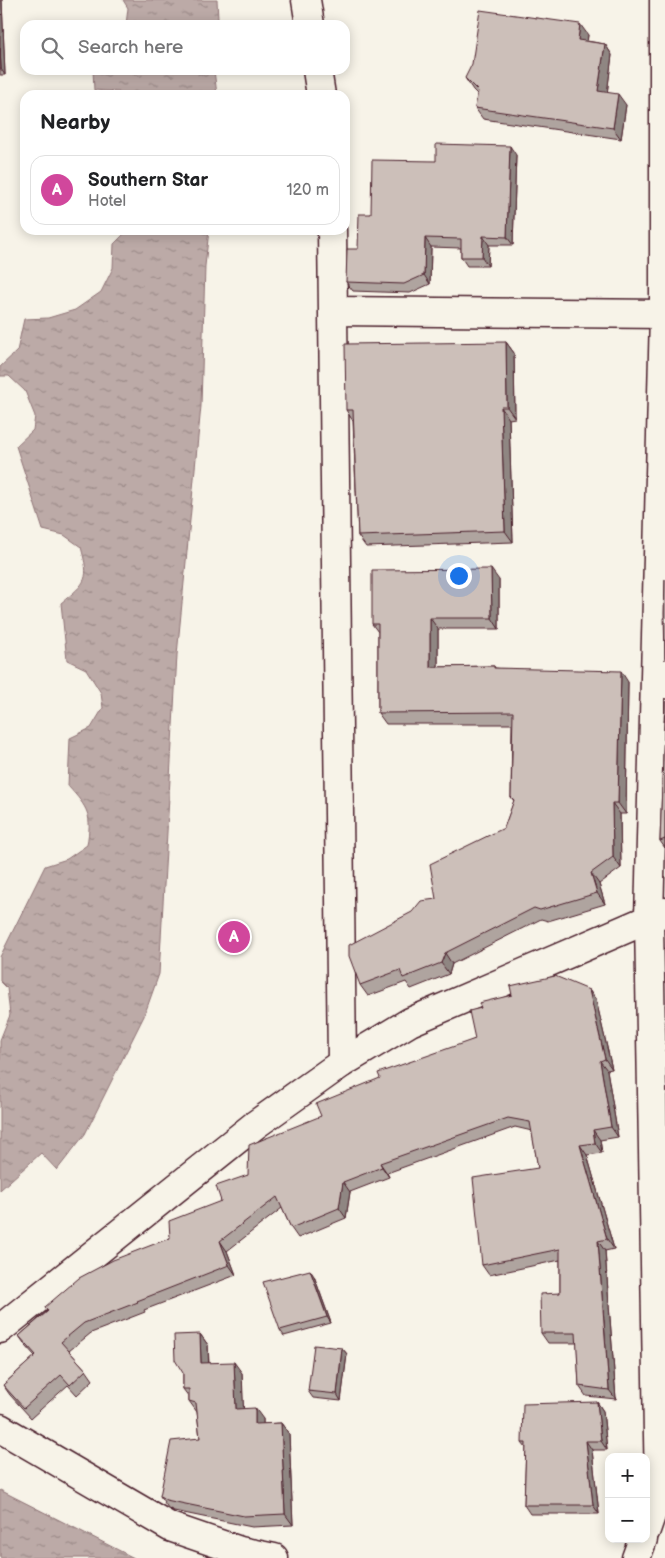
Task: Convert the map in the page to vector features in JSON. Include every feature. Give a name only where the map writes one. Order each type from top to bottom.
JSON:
[{"type":"street","points":[[306,0],[309,20]]},
{"type":"street","points":[[650,1522],[662,1498],[657,916],[664,314],[664,0]]},
{"type":"street","points":[[318,75],[320,90]]},
{"type":"street","points":[[332,235],[342,1063]]},
{"type":"street","points":[[334,311],[664,314]]},
{"type":"street","points":[[0,1329],[255,1124],[342,1063],[410,1022],[657,916]]},
{"type":"street","points":[[0,1428],[170,1527],[240,1551],[274,1558]]},
{"type":"street","points":[[636,1558],[642,1543]]},
{"type":"water","points":[[123,0],[217,0],[218,19],[127,20],[128,8]]},
{"type":"water","points":[[93,75],[215,75],[216,90],[94,90]]},
{"type":"water","points":[[123,235],[208,235],[205,266],[201,406],[177,655],[159,974],[144,1016],[85,1134],[57,1170],[41,1153],[0,1190],[0,1040],[10,1015],[7,988],[0,981],[0,957],[45,866],[67,859],[87,845],[89,819],[85,807],[68,786],[70,738],[91,728],[103,708],[101,693],[86,669],[67,660],[61,603],[84,580],[85,567],[81,547],[64,535],[43,530],[16,446],[33,430],[35,416],[25,391],[9,376],[0,376],[0,367],[17,351],[24,319],[48,318],[75,310],[101,292],[113,268],[114,244]]},
{"type":"water","points":[[0,1490],[134,1558],[0,1558]]},
{"type":"building","points":[[480,10],[580,24],[578,40],[605,44],[598,91],[618,94],[613,128],[475,108],[478,91],[465,78],[472,64]]},
{"type":"building","points":[[436,144],[510,146],[507,237],[483,236],[482,257],[461,257],[461,239],[425,238],[424,275],[404,284],[346,282],[347,249],[358,249],[359,214],[371,214],[372,160],[436,161]]},
{"type":"building","points":[[506,342],[507,407],[501,407],[505,531],[358,536],[353,410],[346,410],[345,344]]},
{"type":"building","points":[[491,569],[492,618],[430,618],[430,667],[494,666],[494,668],[621,671],[618,803],[612,803],[613,857],[591,873],[597,893],[540,910],[534,908],[445,953],[441,963],[403,978],[400,970],[360,985],[349,956],[349,945],[412,912],[421,901],[436,899],[430,864],[504,828],[514,800],[511,797],[513,712],[378,713],[378,624],[372,624],[372,570]]},
{"type":"building","points":[[665,579],[665,660],[664,613]]},
{"type":"building","points":[[665,698],[665,839],[660,841]]},
{"type":"building","points":[[555,976],[589,990],[605,1059],[600,1061],[611,1127],[593,1130],[595,1143],[580,1145],[607,1239],[598,1241],[609,1390],[579,1386],[576,1333],[541,1333],[540,1294],[560,1293],[560,1249],[482,1265],[473,1178],[538,1168],[530,1122],[508,1118],[380,1163],[382,1167],[343,1182],[339,1208],[291,1228],[277,1197],[220,1241],[229,1265],[84,1323],[61,1342],[86,1370],[70,1385],[61,1375],[24,1408],[3,1385],[36,1355],[19,1336],[48,1311],[45,1307],[79,1278],[113,1260],[170,1238],[169,1221],[221,1201],[216,1186],[248,1175],[249,1145],[321,1116],[316,1104],[380,1078],[378,1073],[475,1039],[469,1011],[481,1008],[479,1003],[512,995],[510,986]]},
{"type":"building","points":[[310,1270],[327,1317],[280,1330],[263,1282]]},
{"type":"building","points":[[200,1334],[201,1363],[234,1362],[236,1409],[255,1408],[255,1424],[281,1423],[285,1514],[244,1516],[166,1500],[160,1496],[171,1441],[200,1438],[196,1403],[189,1401],[189,1389],[183,1389],[183,1373],[175,1360],[174,1335]]},
{"type":"building","points":[[314,1345],[342,1348],[337,1394],[308,1391]]},
{"type":"building","points":[[597,1402],[601,1441],[586,1441],[593,1505],[524,1505],[526,1443],[522,1443],[523,1404]]},
{"type":"place","name":"Southern Star","points":[[234,937]]}]
